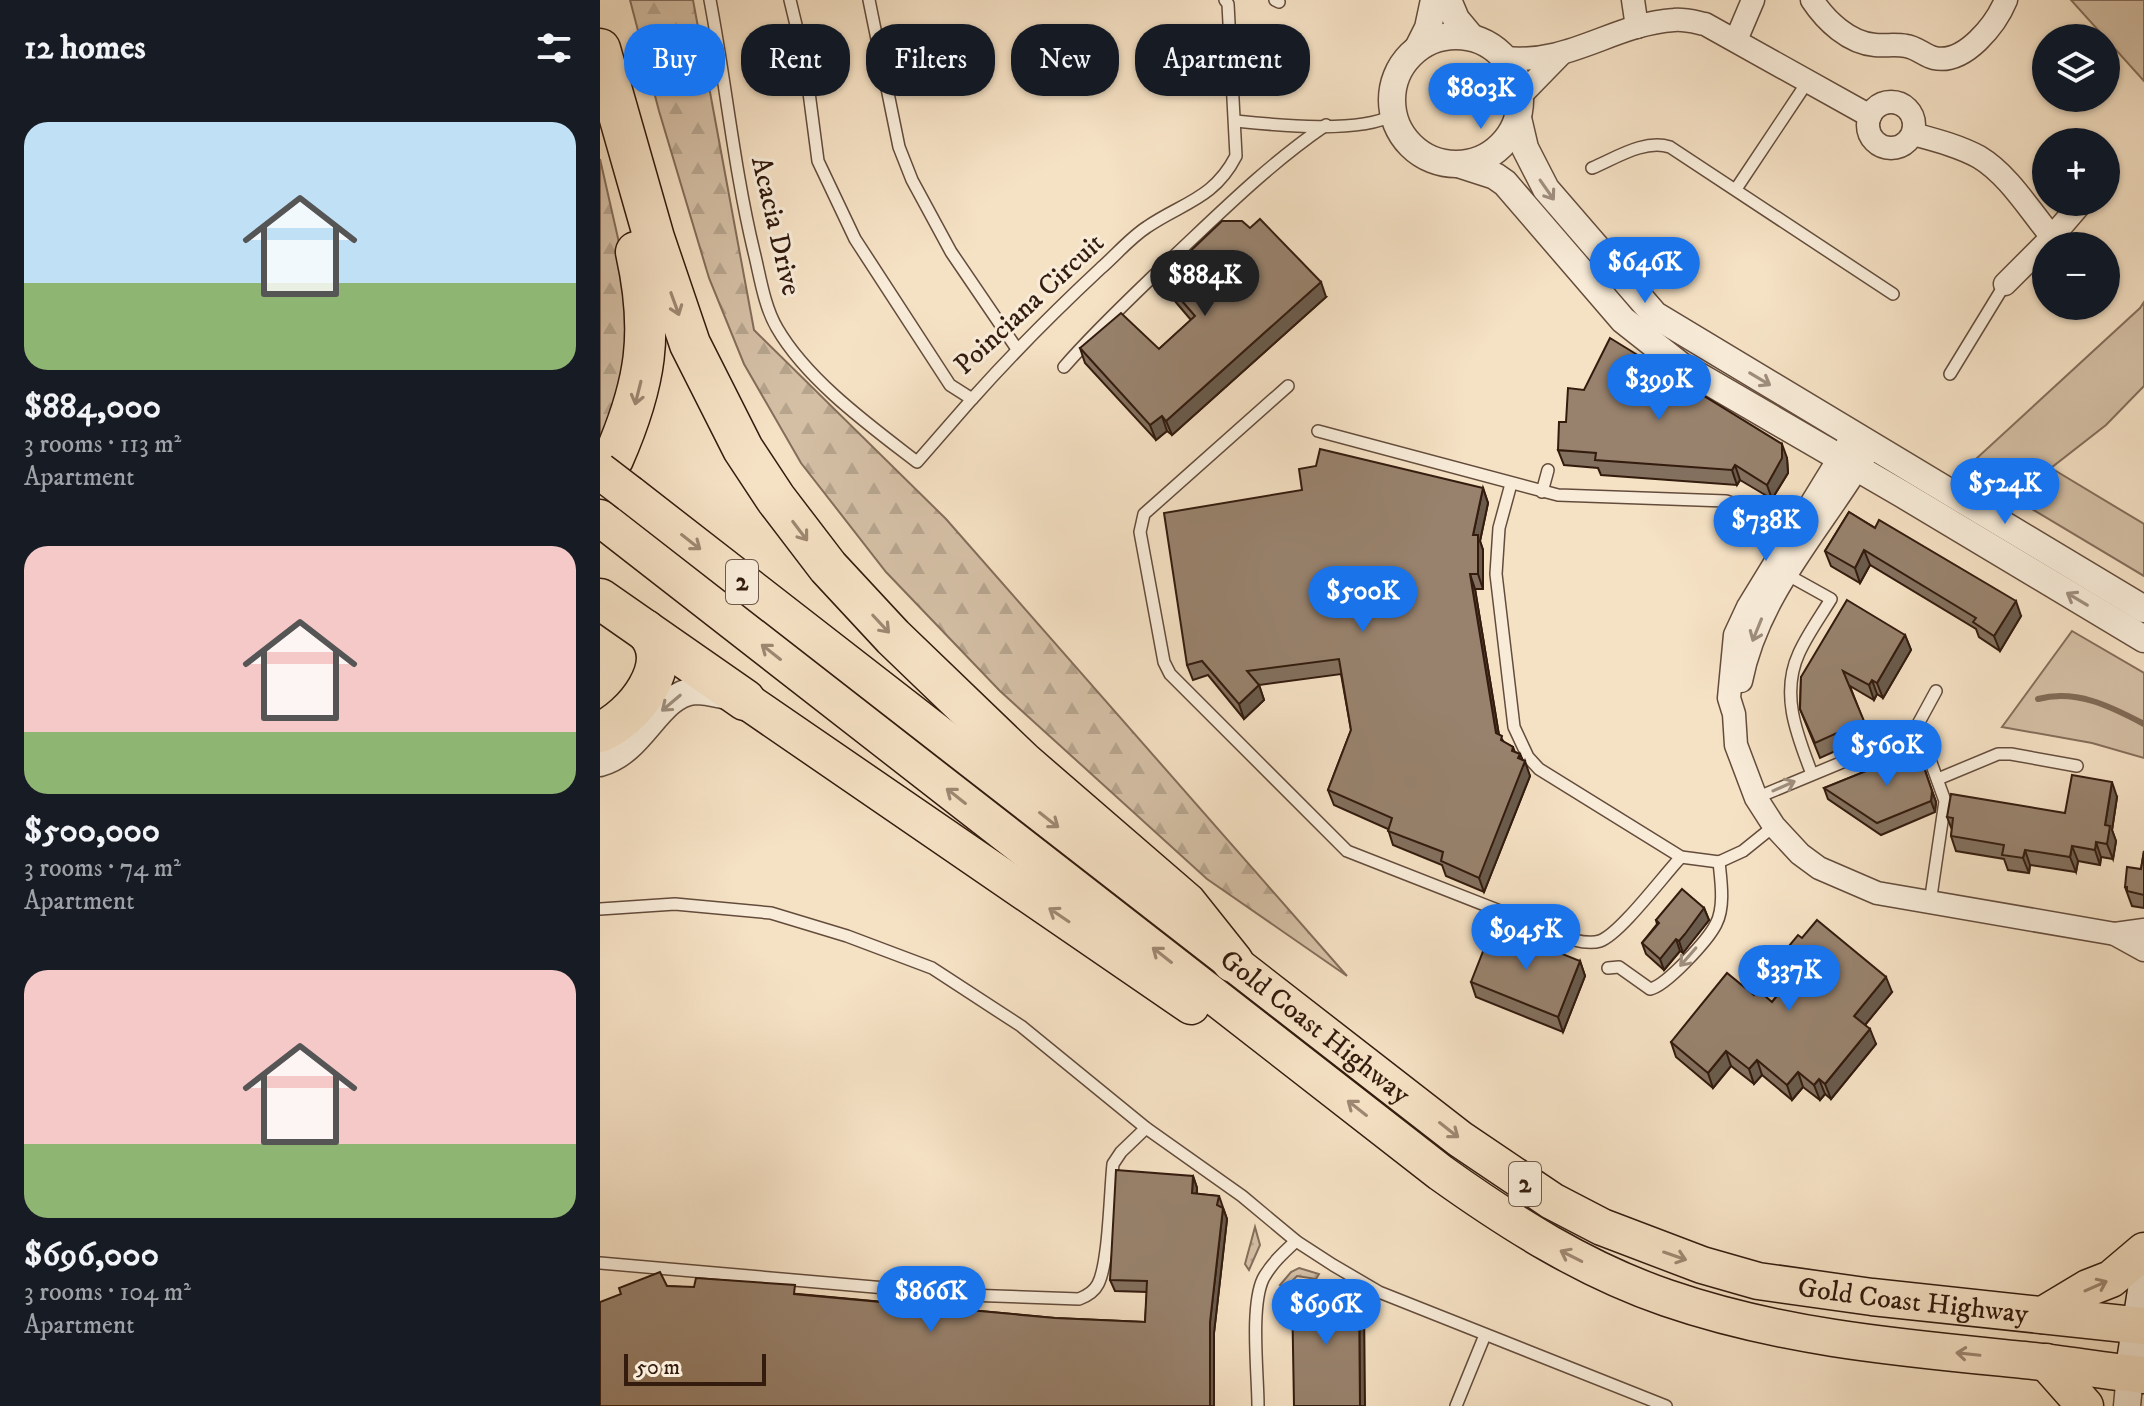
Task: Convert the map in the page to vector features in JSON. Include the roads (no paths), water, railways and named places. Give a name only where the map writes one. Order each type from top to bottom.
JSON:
[{"type":"highway","points":[[600,49],[671,295],[690,344],[743,449],[828,567],[893,637],[1085,817],[1186,903],[1233,962]]},
{"type":"highway","points":[[607,465],[638,395],[645,340],[642,282],[627,210],[629,149]]},
{"type":"highway","name":"Gold Coast Highway","points":[[607,465],[630,494],[1502,1169],[1552,1201],[1602,1227],[1654,1248],[1758,1281],[1856,1295],[2140,1326]]},
{"type":"highway","name":"Gold Coast Highway","points":[[604,521],[1428,1163],[1486,1205],[1572,1257],[1665,1298],[1776,1329],[1843,1340],[2046,1362],[2134,1385]]},
{"type":"highway","points":[[600,599],[1198,1012],[1246,1020]]},
{"type":"highway","points":[[600,732],[632,710],[650,684],[655,665],[655,646],[645,630]]},
{"type":"highway","points":[[2043,1315],[2088,1288],[2111,1279],[2144,1251]]},
{"type":"highway","points":[[2046,1362],[2085,1406]]},
{"type":"main road","points":[[2134,1385],[2144,1284]]},
{"type":"street","points":[[1434,0],[1428,28],[1418,48],[1405,61],[1391,96],[1393,115],[1411,147],[1426,158],[1443,164],[1461,165],[1495,176],[1505,183],[1623,320],[1680,365],[1856,451],[2144,609]]},
{"type":"street","points":[[1448,0],[1456,19],[1471,37]]},
{"type":"street","points":[[1633,0],[1637,27]]},
{"type":"street","points":[[1736,40],[1753,0]]},
{"type":"street","points":[[1812,0],[1823,17],[1839,30],[1872,45],[1908,46],[1935,58],[1952,56],[1977,44],[2006,0]]},
{"type":"street","points":[[1505,58],[1526,61],[1560,55],[1637,27],[1677,19],[1705,24],[1870,116]]},
{"type":"street","points":[[1418,48],[1444,37],[1471,37],[1490,45],[1505,58],[1516,76],[1525,148],[1546,189],[1655,315],[2144,639]]},
{"type":"street","points":[[1461,165],[1497,151],[1510,136],[1519,107],[1560,55]]},
{"type":"street","points":[[1897,102],[1914,119],[1913,134],[1896,147],[1881,145],[1869,133],[1870,116],[1881,104],[1897,102]]},
{"type":"street","points":[[1913,134],[1963,149],[1981,158],[1999,173],[2048,232]]},
{"type":"street","points":[[2056,232],[2070,216]]},
{"type":"street","points":[[2005,284],[2032,257]]},
{"type":"street","points":[[1780,571],[1792,534],[1856,451]]},
{"type":"street","points":[[1856,451],[1780,571],[1748,607],[1735,635],[1729,698],[1734,714],[1736,745],[1756,798],[1774,826],[1800,854],[1819,868],[1877,893],[2115,934],[2144,930]]},
{"type":"street","points":[[600,763],[630,748],[669,702],[680,695],[702,691],[745,700]]},
{"type":"street","points":[[2115,934],[2144,950]]},
{"type":"lane","name":"Acacia Drive","points":[[710,0],[744,208],[762,286],[776,326],[796,354],[833,393],[917,462],[972,399]]},
{"type":"lane","name":"Poinciana Circuit","points":[[790,0],[805,62],[818,161],[855,239],[950,385],[972,399],[1017,349],[1146,227],[1186,207],[1213,187],[1229,170],[1236,156],[1230,1]]},
{"type":"lane","points":[[869,0],[899,147],[912,180],[951,252],[1017,349]]},
{"type":"lane","points":[[1736,189],[1808,81]]},
{"type":"lane","points":[[1235,121],[1326,125],[1380,122],[1393,115]]},
{"type":"lane","points":[[1064,367],[1104,322],[1230,201],[1275,161],[1326,125]]},
{"type":"lane","points":[[1592,168],[1645,145],[1670,147],[1893,294]]},
{"type":"lane","points":[[1950,374],[2005,284]]},
{"type":"lane","points":[[1288,386],[1144,514],[1140,532],[1164,662],[1170,674],[1347,851],[1574,940],[1584,943],[1600,941],[1616,930],[1681,857]]},
{"type":"lane","points":[[1318,431],[1558,495],[1726,501],[1754,510],[1792,534]]},
{"type":"lane","points":[[1542,492],[1548,470]]},
{"type":"lane","points":[[1511,484],[1499,528],[1496,574],[1514,727],[1528,757],[1539,769],[1681,857],[1719,862],[1743,851],[1774,826]]},
{"type":"lane","points":[[1780,571],[1831,599],[1798,654],[1791,682],[1790,706],[1795,730],[1812,774]]},
{"type":"lane","points":[[1930,903],[1945,801],[1925,746],[1911,737],[1936,691]]},
{"type":"lane","points":[[1756,798],[1886,744]]},
{"type":"lane","points":[[1938,779],[1998,754],[2077,766]]},
{"type":"lane","points":[[1608,968],[1619,967],[1650,989],[1671,977],[1716,925],[1722,885],[1719,862]]},
{"type":"lane","points":[[600,909],[675,904],[771,913],[847,936],[932,968],[1021,1026],[1146,1128],[1233,1189],[1296,1241],[1379,1292],[1666,1406]]},
{"type":"lane","points":[[600,1263],[966,1295],[1079,1299],[1098,1286],[1103,1269],[1113,1164],[1146,1128]]},
{"type":"lane","points":[[1258,1406],[1257,1301],[1273,1263],[1296,1241]]},
{"type":"lane","points":[[1456,1406],[1485,1335]]},
{"type":"waterway","points":[[2038,699],[2066,696],[2092,701],[2144,724]]}]
